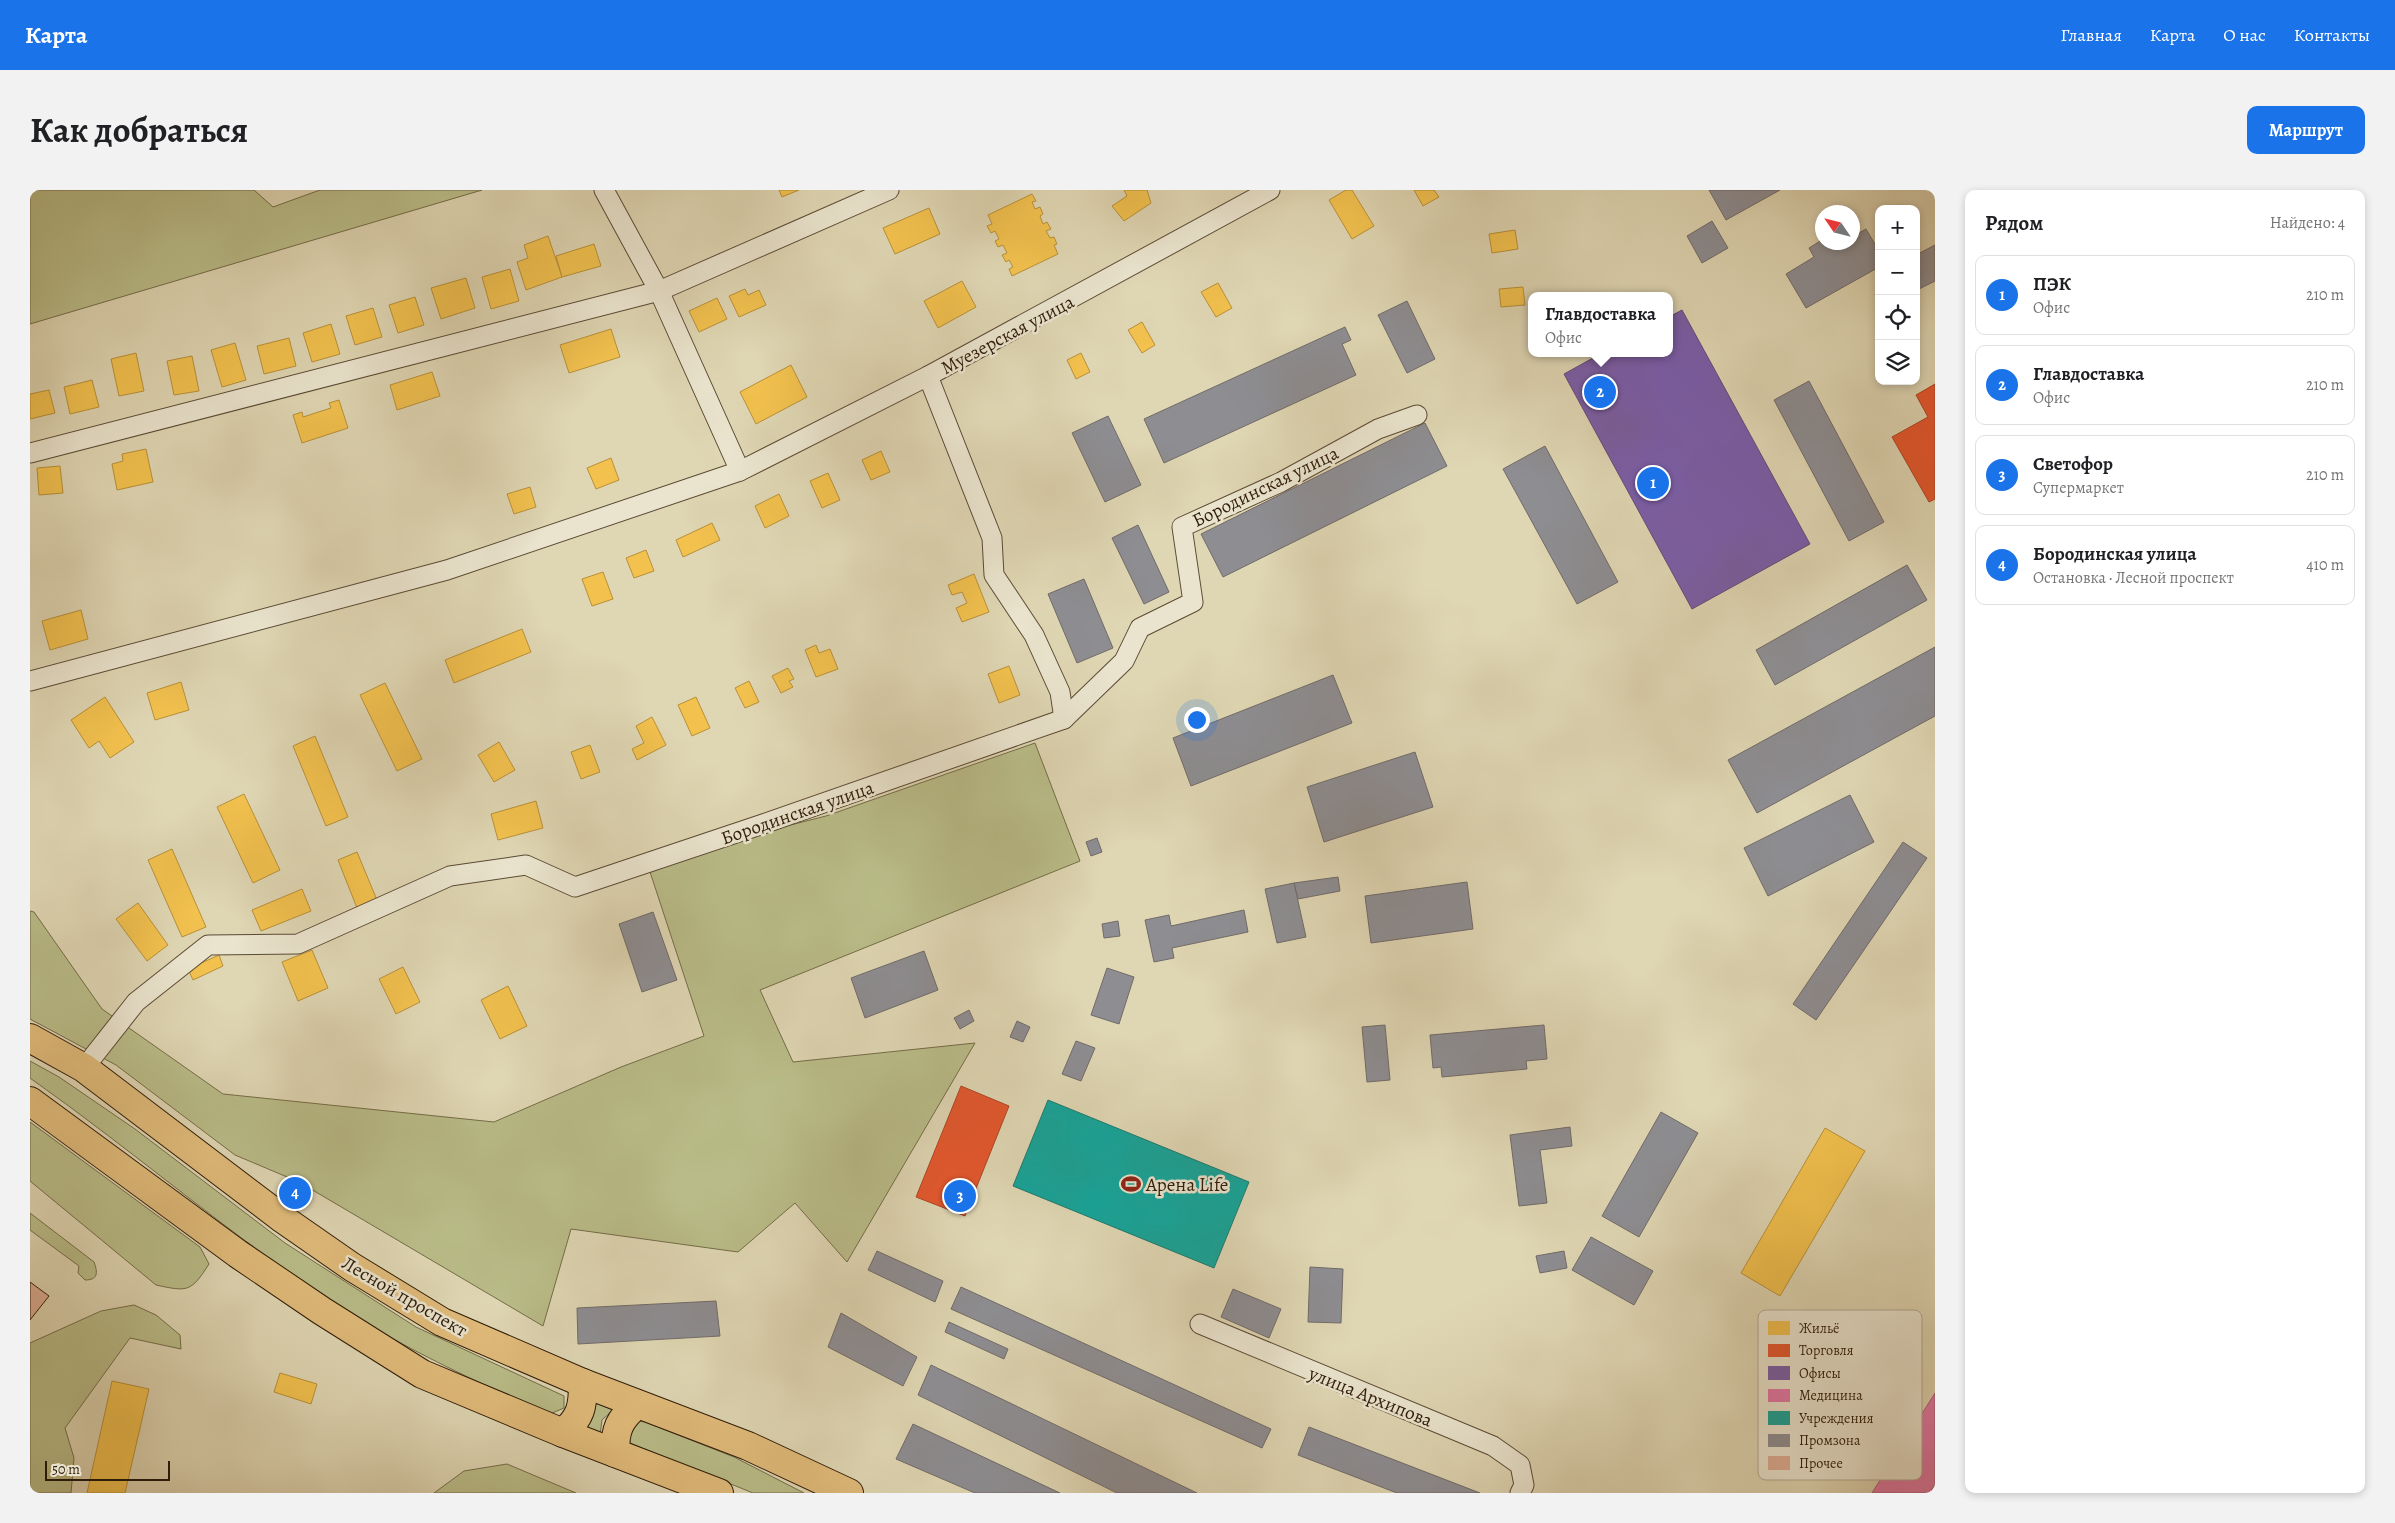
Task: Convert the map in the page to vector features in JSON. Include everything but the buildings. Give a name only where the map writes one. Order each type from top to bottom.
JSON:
[{"type":"main road","name":"Лесной проспект","points":[[30,1038],[84,1068],[283,1219],[352,1267],[442,1322],[583,1383],[748,1446],[849,1493]]},
{"type":"main road","points":[[30,1101],[238,1254],[322,1311],[422,1374],[563,1433],[719,1493]]},
{"type":"main road","points":[[563,1433],[576,1421],[583,1403],[583,1383]]},
{"type":"main road","points":[[614,1453],[615,1434],[622,1416],[637,1404]]},
{"type":"street","points":[[604,190],[659,291],[740,471]]},
{"type":"street","points":[[30,453],[659,291],[889,190]]},
{"type":"street","name":"Муезерская улица","points":[[30,680],[447,570],[740,471],[928,376],[1270,190]]},
{"type":"street","points":[[928,376],[992,538],[994,575],[1034,636],[1060,692],[1064,719]]},
{"type":"street","name":"Бородинская улица","points":[[84,1068],[136,1002],[208,945],[298,944],[450,876],[526,864],[575,888],[1064,719],[1124,661],[1140,628],[1193,602],[1182,527],[1281,482],[1378,429],[1417,415]]},
{"type":"street","name":"улица Архипова","points":[[1200,1324],[1493,1446],[1520,1465],[1522,1489]]},
{"type":"green space","points":[[30,190],[254,190],[273,207],[320,190],[482,190],[30,324]]},
{"type":"green space","points":[[1035,743],[1080,861],[760,990],[793,1062],[975,1043],[847,1262],[795,1203],[738,1252],[571,1229],[543,1326],[299,1182],[235,1155],[116,1065],[30,1019],[30,911],[34,912],[102,1009],[223,1094],[494,1122],[621,1067],[704,1036],[650,872],[747,836],[826,816]]},
{"type":"green space","points":[[30,1061],[59,1077],[135,1129],[285,1243],[416,1327],[564,1396],[564,1408],[550,1414],[496,1390],[418,1352],[341,1308],[262,1253],[30,1078]]},
{"type":"green space","points":[[30,1122],[200,1247],[209,1264],[198,1280],[188,1288],[182,1289],[156,1285],[30,1181]]},
{"type":"green space","points":[[30,1213],[94,1262],[96,1269],[95,1277],[85,1280],[78,1273],[79,1266],[30,1230]]},
{"type":"green space","points":[[134,1305],[156,1315],[180,1335],[181,1349],[130,1338],[65,1428],[74,1458],[71,1493],[30,1493],[30,1343],[101,1311]]},
{"type":"green space","points":[[596,1403],[613,1410],[602,1420],[600,1435],[585,1427],[593,1415]]},
{"type":"green space","points":[[631,1420],[645,1422],[734,1457],[804,1493],[753,1493],[630,1443],[627,1429]]},
{"type":"green space","points":[[507,1464],[576,1493],[434,1493],[464,1471]]},
{"type":"place","name":"Главдоставка","points":[[1600,392]]},
{"type":"place","name":"ПЭК","points":[[1653,483]]},
{"type":"place","name":"Арена Life","points":[[1131,1184]]},
{"type":"place","name":"Бородинская улица","points":[[295,1193]]},
{"type":"place","name":"Светофор","points":[[960,1196]]}]
